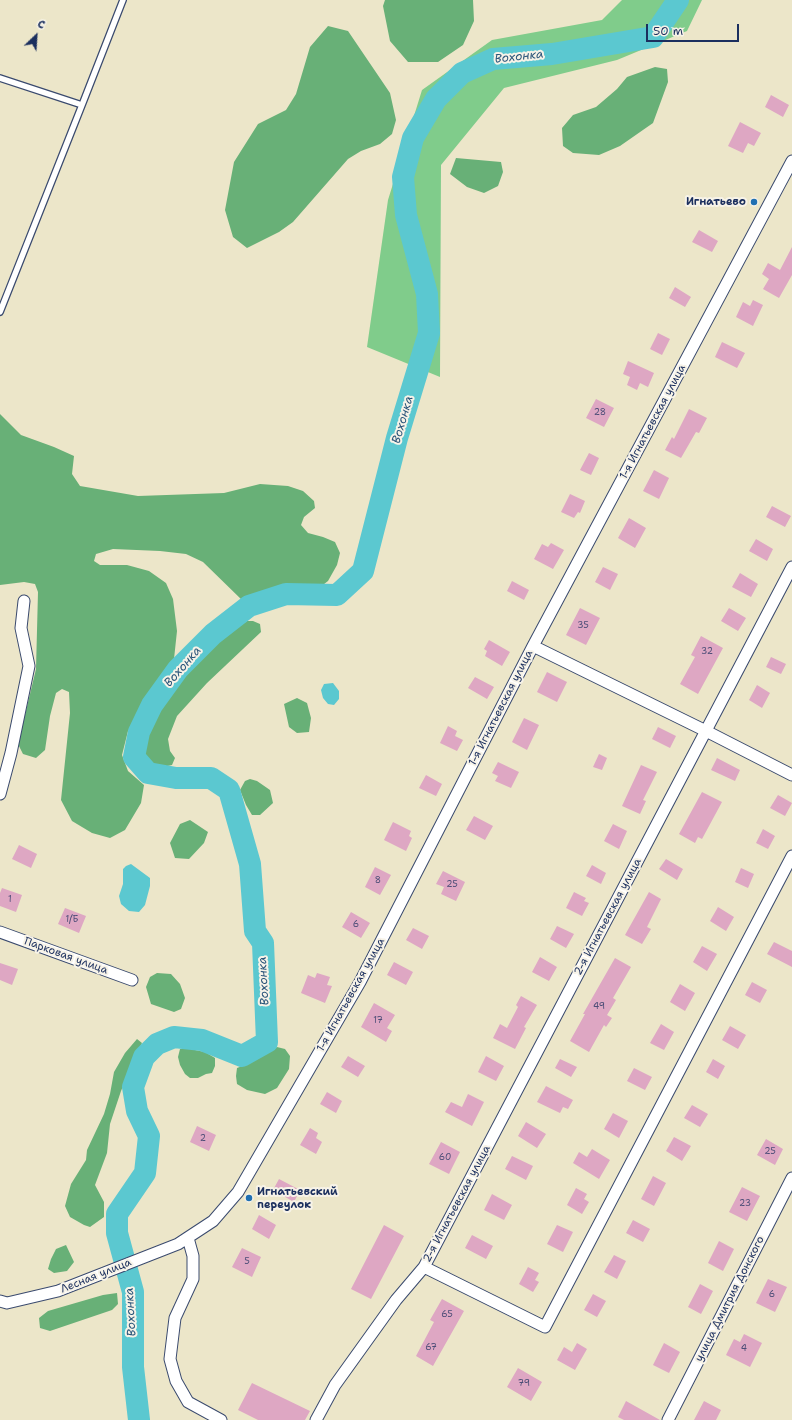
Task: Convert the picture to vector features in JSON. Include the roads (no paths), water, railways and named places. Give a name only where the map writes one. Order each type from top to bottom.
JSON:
[{"type":"street","name":"1-я Игнатьевская улица","points":[[188,1238],[213,1221],[238,1192],[360,982],[533,646],[792,161]]},
{"type":"street","name":"2-я Игнатьевская улица","points":[[316,1420],[335,1385],[396,1300],[424,1267],[792,567]]},
{"type":"street","points":[[0,794],[11,753],[29,666],[21,628],[24,601]]},
{"type":"street","points":[[533,646],[792,775]]},
{"type":"street","points":[[424,1267],[546,1327],[792,856]]},
{"type":"street","name":"Парковая улица","points":[[0,932],[132,980]]},
{"type":"street","name":"улица Дмитрия Донского","points":[[668,1420],[792,1178]]},
{"type":"street","points":[[188,1238],[193,1256],[193,1279],[175,1318],[170,1359],[176,1381],[188,1402],[222,1420]]},
{"type":"street","name":"Лесная улица","points":[[0,1301],[7,1303],[58,1291],[178,1244],[188,1238]]},
{"type":"lane","points":[[0,312],[123,0]]},
{"type":"lane","points":[[0,78],[82,105]]},
{"type":"water","points":[[333,683],[339,691],[339,699],[334,705],[328,704],[323,698],[321,690],[324,684]]},
{"type":"water","points":[[131,864],[150,878],[150,886],[145,905],[139,912],[129,911],[121,904],[119,896],[123,884],[123,869]]},
{"type":"waterway","name":"Вохонка","points":[[139,1420],[133,1367],[133,1292],[117,1233],[117,1214],[145,1173],[149,1136],[137,1111],[133,1087],[144,1057],[157,1044],[174,1037],[202,1040],[242,1056],[267,1042],[263,943],[255,931],[250,864],[229,790],[211,778],[176,778],[148,773],[134,757],[139,732],[152,705],[178,669],[213,634],[249,606],[286,594],[337,595],[363,571],[397,438],[429,333],[427,294],[406,215],[403,177],[413,138],[436,99],[462,73],[493,59],[552,54],[653,37],[678,0]]},
{"type":"place","name":"Игнатьево","points":[[754,202]]},
{"type":"place","name":"Игнатьевский переулок","points":[[249,1198]]}]
